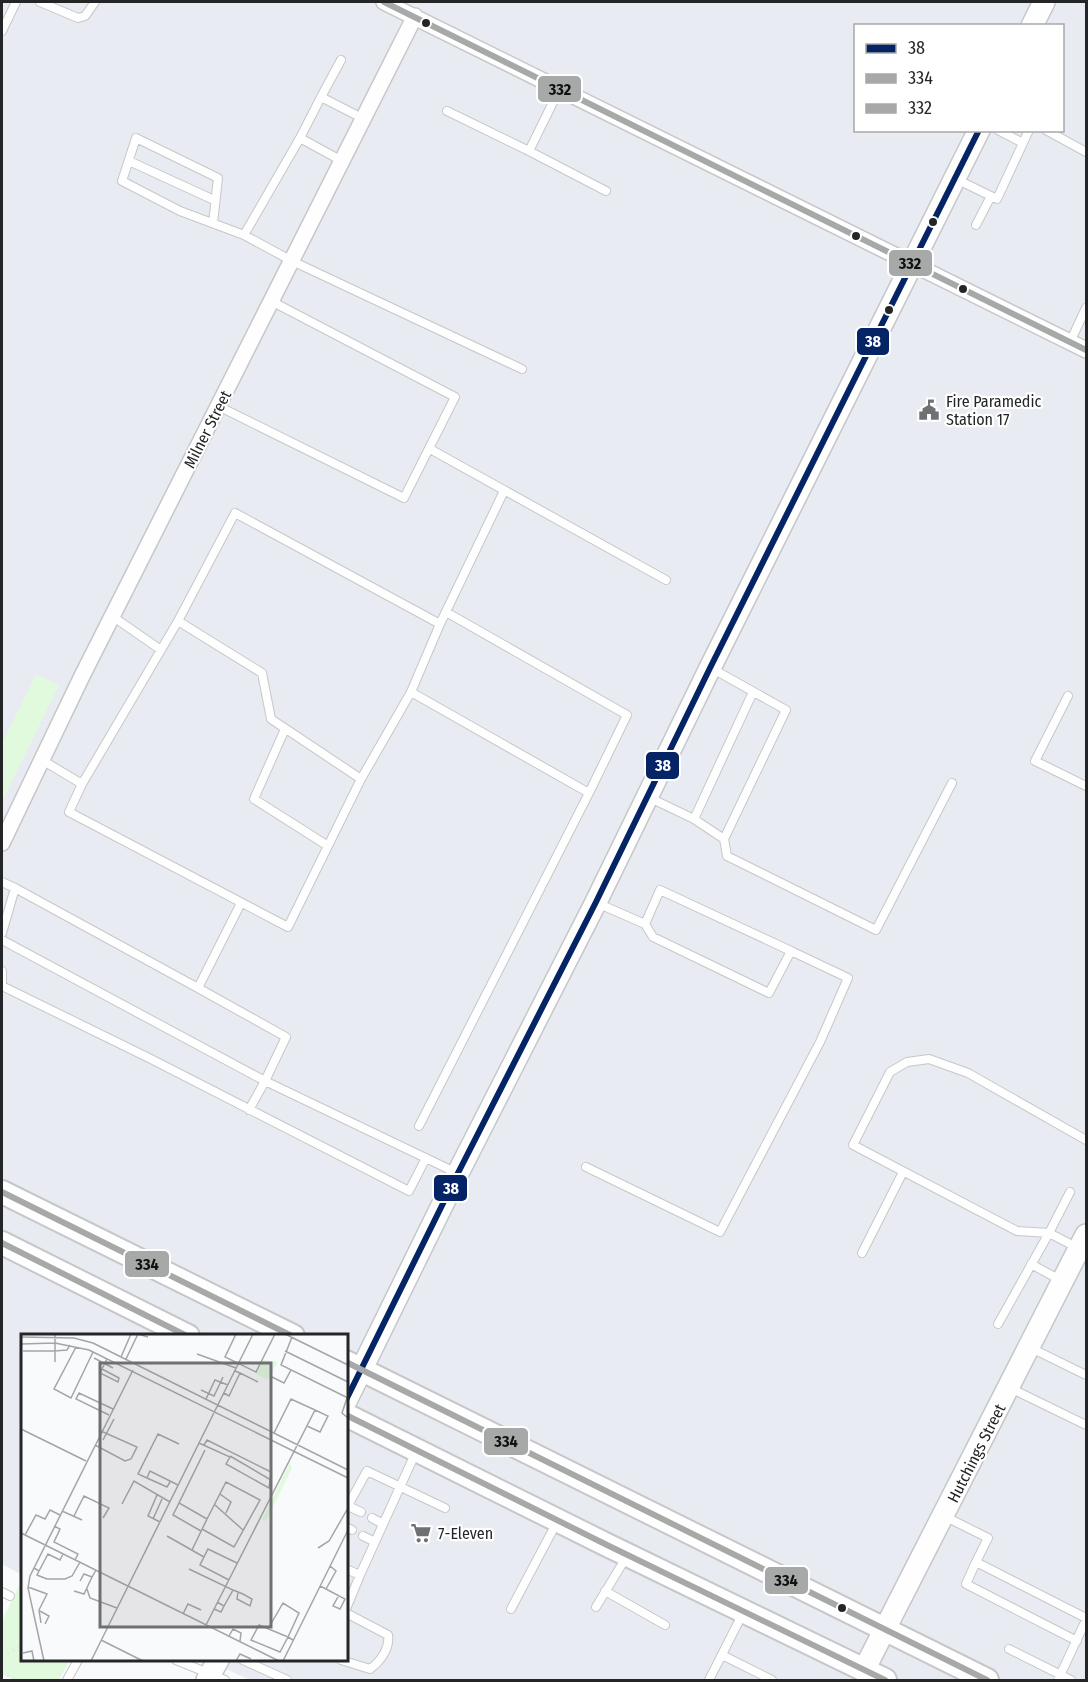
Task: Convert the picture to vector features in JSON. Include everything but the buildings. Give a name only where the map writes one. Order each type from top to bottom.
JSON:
[{"type":"main road","points":[[2,1192],[291,1334]]},
{"type":"main road","points":[[2,1243],[186,1334]]},
{"type":"main road","points":[[354,1366],[987,1680]]},
{"type":"main road","points":[[348,1416],[885,1680]]},
{"type":"street","points":[[384,2],[1086,350]]},
{"type":"street","points":[[1033,24],[1044,2]]},
{"type":"street","name":"Milner Street","points":[[2,843],[112,616],[415,16]]},
{"type":"street","points":[[348,1392],[354,1366],[458,1173],[596,902],[710,668],[978,132]]},
{"type":"street","name":"Hutchings Street","points":[[864,1670],[945,1516],[1083,1242]]},
{"type":"lane","points":[[2,31],[16,2]]},
{"type":"lane","points":[[40,2],[78,18],[85,16],[94,2]]},
{"type":"lane","points":[[244,235],[300,138],[341,60]]},
{"type":"lane","points":[[529,151],[560,88]]},
{"type":"lane","points":[[321,97],[364,119]]},
{"type":"lane","points":[[447,111],[606,191]]},
{"type":"lane","points":[[1002,132],[1023,143]]},
{"type":"lane","points":[[956,178],[997,198],[1028,132]]},
{"type":"lane","points":[[1050,132],[1086,152]]},
{"type":"lane","points":[[213,223],[218,178],[136,138],[122,181],[180,211],[244,235],[292,261],[522,369]]},
{"type":"lane","points":[[300,138],[342,161]]},
{"type":"lane","points":[[129,161],[214,200]]},
{"type":"lane","points":[[976,225],[991,196]]},
{"type":"lane","points":[[218,406],[404,498],[430,449],[455,397],[271,301]]},
{"type":"lane","points":[[1070,342],[1086,308]]},
{"type":"lane","points":[[430,449],[666,580]]},
{"type":"lane","points":[[440,624],[235,513],[178,621],[82,784],[69,812],[288,927],[361,779],[411,692],[440,624],[504,491]]},
{"type":"lane","points":[[419,1126],[627,715],[446,612]]},
{"type":"lane","points":[[112,616],[161,650]]},
{"type":"lane","points":[[178,621],[262,673],[271,719],[361,779]]},
{"type":"lane","points":[[710,668],[786,710],[724,839],[727,856],[876,930],[951,783]]},
{"type":"lane","points":[[411,692],[589,793]]},
{"type":"lane","points":[[694,819],[753,692]]},
{"type":"lane","points":[[1068,696],[1035,761],[1086,786]]},
{"type":"lane","points":[[285,729],[254,799],[328,846]]},
{"type":"lane","points":[[42,760],[82,784]]},
{"type":"lane","points":[[647,796],[694,819],[724,839]]},
{"type":"lane","points":[[2,882],[286,1037],[266,1081],[249,1110]]},
{"type":"lane","points":[[2,933],[15,888]]},
{"type":"lane","points":[[586,1167],[720,1232],[820,1042],[848,978],[660,890],[645,924]]},
{"type":"lane","points":[[596,902],[645,924],[653,937],[769,993],[791,951]]},
{"type":"lane","points":[[198,988],[241,903]]},
{"type":"lane","points":[[2,940],[266,1081],[458,1173]]},
{"type":"lane","points":[[2,970],[2,986],[409,1191],[426,1158]]},
{"type":"lane","points":[[1083,1242],[1049,1233],[1017,1231],[853,1145],[890,1072],[907,1062],[929,1059],[968,1073],[1086,1140]]},
{"type":"lane","points":[[862,1253],[903,1172]]},
{"type":"lane","points":[[998,1324],[1070,1192]]},
{"type":"lane","points":[[1031,1264],[1063,1281]]},
{"type":"lane","points":[[1030,1348],[1086,1375]]},
{"type":"lane","points":[[1009,1388],[1086,1425]]},
{"type":"lane","points":[[348,1604],[417,1450]]},
{"type":"lane","points":[[348,1505],[367,1471],[445,1508]]},
{"type":"lane","points":[[348,1507],[361,1512]]},
{"type":"lane","points":[[945,1516],[988,1538],[966,1584],[1077,1641]]},
{"type":"lane","points":[[372,1518],[383,1524]]},
{"type":"lane","points":[[511,1609],[557,1520]]},
{"type":"lane","points":[[363,1536],[375,1542]]},
{"type":"lane","points":[[596,1606],[627,1555]]},
{"type":"lane","points":[[976,1562],[1086,1619],[1060,1678]]},
{"type":"lane","points":[[348,1570],[360,1575]]},
{"type":"lane","points":[[605,1591],[665,1625]]},
{"type":"lane","points":[[2,1592],[10,1596]]},
{"type":"lane","points":[[709,1680],[744,1612]]},
{"type":"lane","points":[[346,1661],[370,1670],[379,1663],[389,1642],[388,1635],[348,1614]]},
{"type":"lane","points":[[1009,1649],[1060,1678],[1071,1680]]},
{"type":"lane","points":[[722,1655],[772,1680]]},
{"type":"lane","points":[[67,1680],[77,1661]]},
{"type":"lane","points":[[181,1661],[215,1674]]},
{"type":"lane","points":[[247,1661],[288,1680]]},
{"type":"path","points":[[2,1656],[21,1644]]},
{"type":"path","points":[[2,1673],[16,1680]]},
{"type":"shaded area","points":[[2,2],[1086,2],[1086,1680],[250,1680],[208,1661],[348,1661],[348,1334],[21,1334],[21,1574],[2,1564]]},
{"type":"green space","points":[[36,674],[59,685],[2,802],[2,744]]},
{"type":"green space","points":[[21,1581],[21,1661],[69,1661],[59,1680],[15,1680],[2,1674],[2,1621]]},
{"type":"transit line","name":"332","points":[[384,2],[1086,350]]},
{"type":"transit line","name":"38","points":[[348,1396],[978,132]]},
{"type":"transit line","name":"334","points":[[2,1192],[288,1334]]},
{"type":"transit line","name":"334","points":[[2,1243],[183,1334]]},
{"type":"transit line","name":"334","points":[[348,1363],[987,1680]]},
{"type":"transit line","name":"334","points":[[348,1416],[885,1680]]},
{"type":"place","name":"Fire Paramedic Station 17","points":[[929,410]]},
{"type":"place","name":"7-Eleven","points":[[421,1533]]}]
